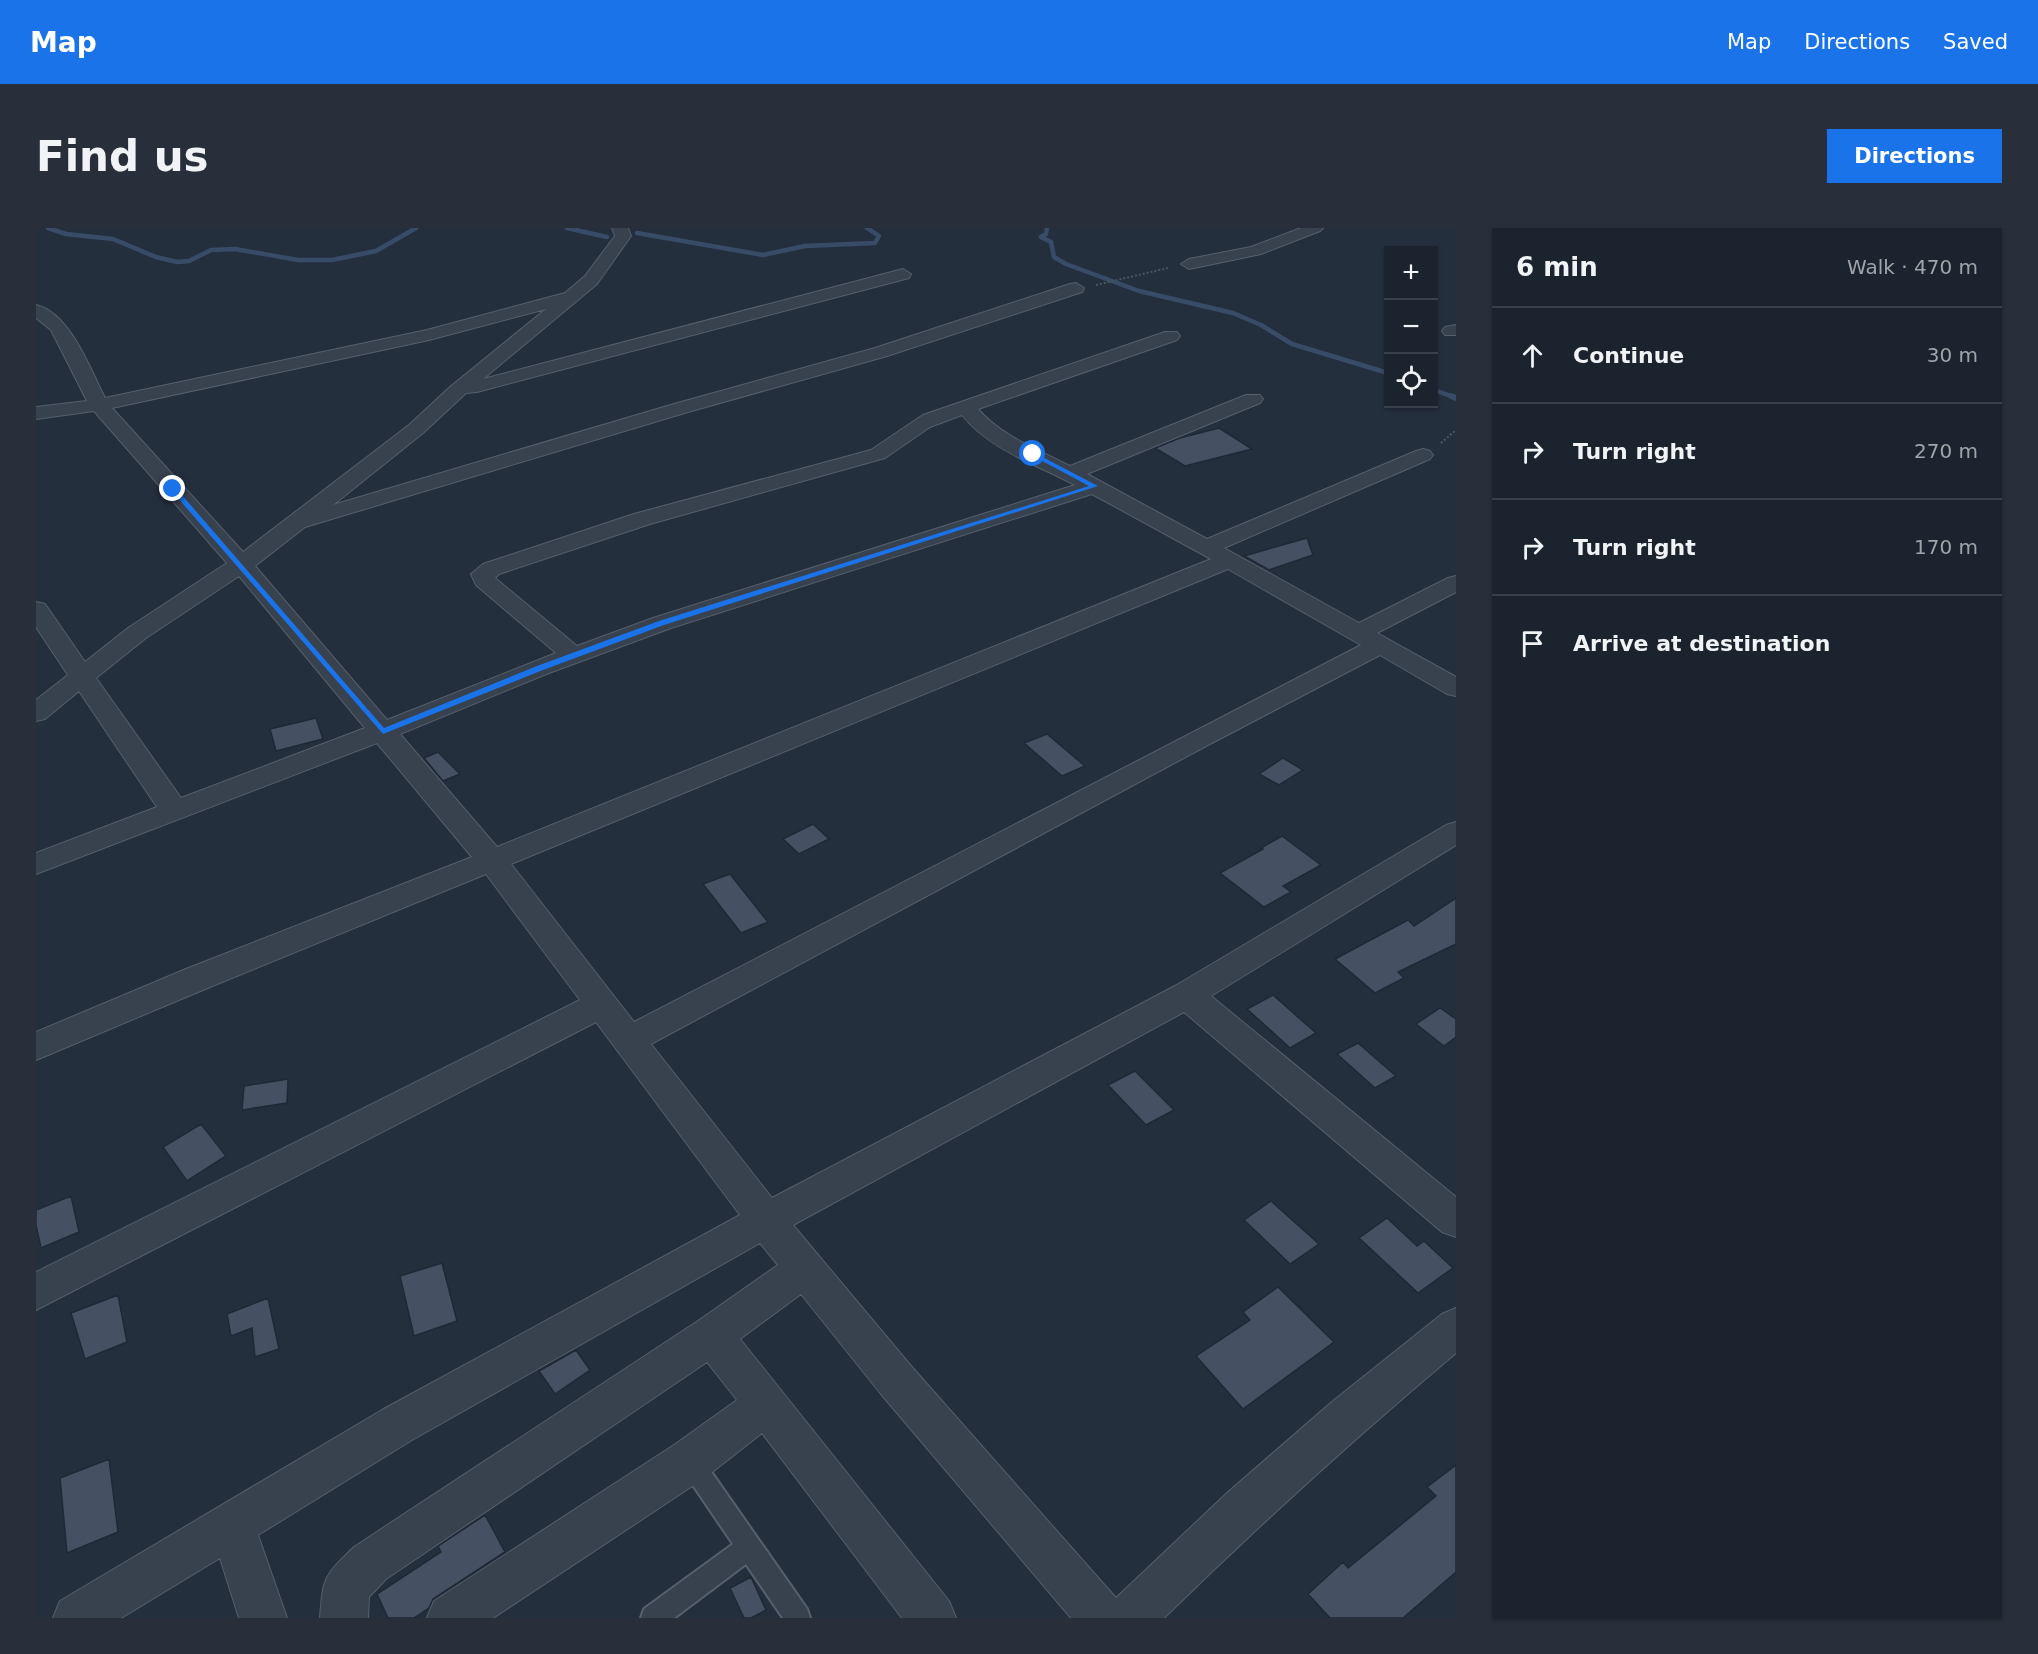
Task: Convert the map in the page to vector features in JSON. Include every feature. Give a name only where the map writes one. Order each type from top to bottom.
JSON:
[{"type":"street","points":[[36,713],[137,633],[261,551],[416,429],[604,266],[614,246],[623,236],[620,228]]},
{"type":"street","points":[[1189,264],[1254,251],[1315,228]]},
{"type":"street","points":[[457,392],[903,274]]},
{"type":"street","points":[[299,522],[691,405],[881,352],[1076,288]]},
{"type":"street","points":[[36,413],[99,405],[429,335],[572,296]]},
{"type":"street","points":[[36,310],[56,324],[60,330],[99,405],[240,563],[285,620],[383,731],[490,860],[805,1269],[896,1380],[1102,1618]]},
{"type":"street","points":[[574,656],[484,580],[483,574],[566,542],[878,454],[894,446],[917,424],[1171,336]]},
{"type":"street","points":[[1071,473],[1253,399]]},
{"type":"street","points":[[967,408],[973,417],[989,431],[1218,553],[1456,688]]},
{"type":"street","points":[[36,1047],[198,978],[490,860],[1218,553],[1423,455]]},
{"type":"street","points":[[36,864],[662,623],[1094,486]]},
{"type":"street","points":[[629,1040],[1198,739],[1368,640],[1456,583]]},
{"type":"street","points":[[36,609],[174,810]]},
{"type":"street","points":[[77,1618],[397,1425],[766,1220],[1187,995],[1456,832]]},
{"type":"street","points":[[1187,995],[1456,1220]]},
{"type":"street","points":[[36,1292],[602,1004]]},
{"type":"street","points":[[344,1618],[346,1587],[370,1563],[712,1335],[805,1269]]},
{"type":"street","points":[[1130,1618],[1251,1501],[1348,1416],[1456,1327]]},
{"type":"street","points":[[712,1335],[932,1618]]},
{"type":"street","points":[[474,1612],[690,1461],[766,1404]]},
{"type":"street","points":[[232,1526],[263,1618]]},
{"type":"lane","points":[[690,1461],[798,1618]]},
{"type":"lane","points":[[653,1618],[749,1547]]},
{"type":"path","points":[[1076,288],[1189,264]]},
{"type":"building","points":[[1219,428],[1252,449],[1185,466],[1155,448],[1180,438]]},
{"type":"building","points":[[1307,538],[1313,555],[1269,570],[1244,556]]},
{"type":"building","points":[[316,718],[323,739],[276,751],[270,729]]},
{"type":"building","points":[[1047,734],[1085,766],[1062,776],[1024,743]]},
{"type":"building","points":[[438,752],[460,774],[443,781],[424,758]]},
{"type":"building","points":[[1283,758],[1303,770],[1279,785],[1259,774]]},
{"type":"building","points":[[813,824],[829,839],[799,854],[783,839]]},
{"type":"building","points":[[1282,836],[1321,865],[1283,886],[1291,892],[1264,907],[1220,873]]},
{"type":"building","points":[[730,874],[768,922],[741,933],[703,884]]},
{"type":"building","points":[[1456,898],[1456,944],[1398,972],[1404,978],[1375,993],[1335,959],[1408,920],[1414,926]]},
{"type":"building","points":[[1273,995],[1316,1033],[1290,1048],[1247,1009]]},
{"type":"building","points":[[1440,1008],[1456,1019],[1456,1037],[1444,1046],[1416,1024]]},
{"type":"building","points":[[1358,1043],[1396,1076],[1375,1088],[1337,1054]]},
{"type":"building","points":[[1135,1071],[1174,1110],[1146,1125],[1108,1085]]},
{"type":"building","points":[[288,1079],[287,1103],[242,1110],[244,1086]]},
{"type":"building","points":[[201,1124],[226,1156],[187,1181],[163,1147]]},
{"type":"building","points":[[71,1196],[79,1232],[41,1248],[36,1225],[36,1210]]},
{"type":"building","points":[[1271,1201],[1319,1244],[1290,1264],[1244,1220]]},
{"type":"building","points":[[1387,1218],[1417,1246],[1424,1241],[1453,1268],[1418,1293],[1359,1238]]},
{"type":"building","points":[[442,1263],[457,1321],[414,1336],[400,1276]]},
{"type":"building","points":[[1278,1287],[1334,1342],[1243,1409],[1196,1356],[1250,1320],[1243,1312]]},
{"type":"building","points":[[118,1295],[127,1342],[85,1359],[71,1313]]},
{"type":"building","points":[[268,1298],[279,1349],[255,1357],[252,1328],[231,1336],[227,1314]]},
{"type":"building","points":[[576,1350],[590,1370],[555,1394],[539,1371]]},
{"type":"building","points":[[109,1459],[118,1532],[67,1553],[60,1478]]},
{"type":"building","points":[[1456,1465],[1456,1572],[1403,1618],[1330,1618],[1308,1594],[1343,1562],[1348,1568],[1436,1496],[1427,1487]]},
{"type":"building","points":[[485,1515],[505,1552],[433,1599],[429,1608],[414,1618],[388,1618],[377,1594],[441,1552],[438,1546]]},
{"type":"building","points":[[751,1577],[766,1610],[751,1618],[744,1618],[730,1588]]},
{"type":"waterway","points":[[48,228],[66,234],[113,239],[156,257],[177,262],[189,261],[211,250],[235,249],[298,260],[332,260],[376,251],[416,228]]},
{"type":"waterway","points":[[567,228],[607,237]]},
{"type":"waterway","points":[[637,233],[763,255],[805,246],[875,243],[879,236],[867,228]]},
{"type":"waterway","points":[[1047,228],[1046,234],[1041,237],[1051,242],[1054,257],[1066,264],[1139,291],[1233,313],[1261,325],[1292,344],[1384,372]]},
{"type":"waterway","points":[[1438,391],[1456,398],[1451,396]]},
{"type":"route","points":[[173,489],[240,563],[285,620],[383,731],[540,668],[662,623],[1094,486],[1033,454]]}]
